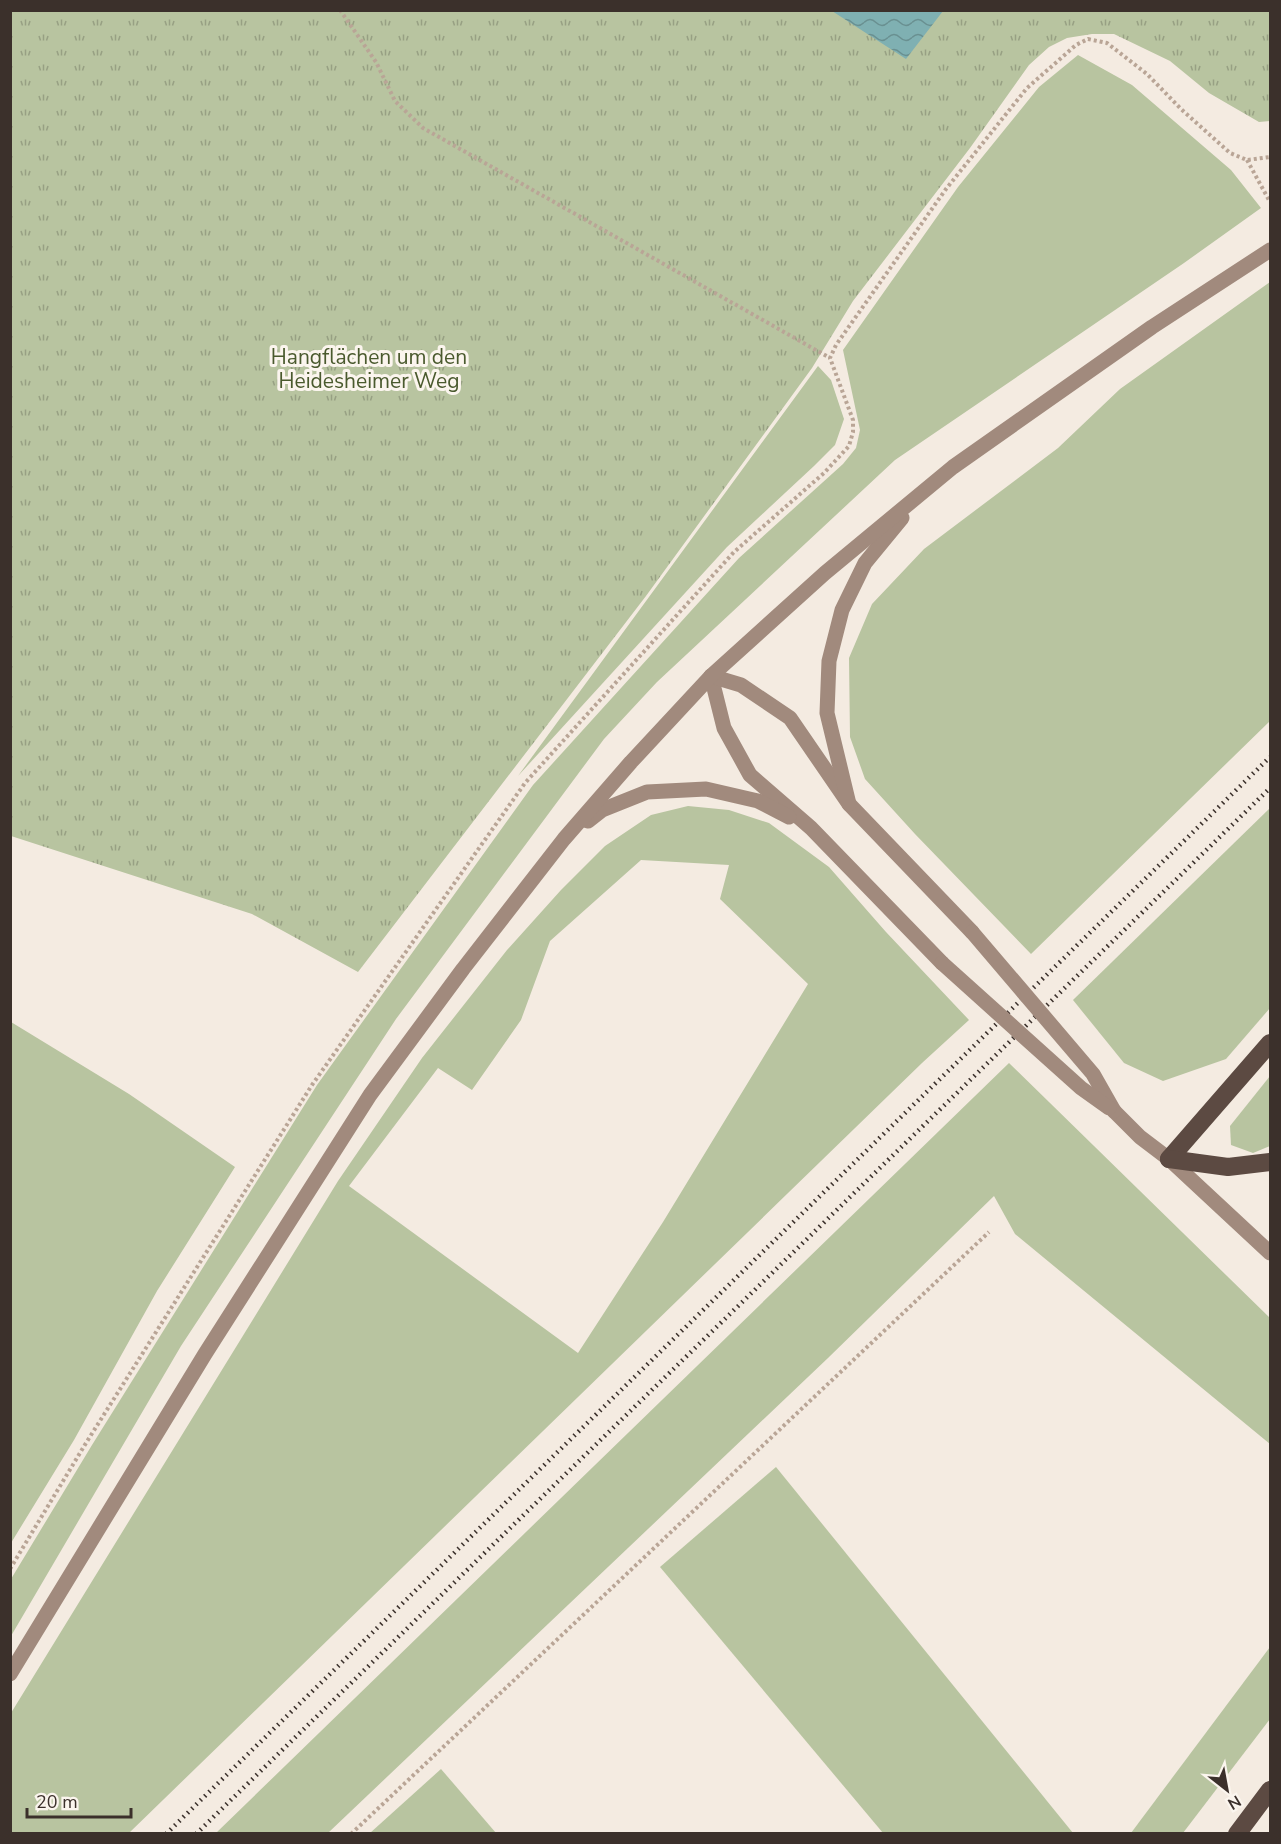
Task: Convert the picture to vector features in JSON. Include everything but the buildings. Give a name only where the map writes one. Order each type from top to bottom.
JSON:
[{"type":"highway","points":[[1169,1160],[1270,1043]]},
{"type":"highway","points":[[1169,1160],[1228,1167],[1270,1162]]},
{"type":"highway","points":[[1237,1833],[1270,1790]]},
{"type":"main road","points":[[10,1674],[205,1354],[370,1095],[463,969],[564,839],[631,762],[711,676],[825,573],[953,467],[1152,327],[1270,250]]},
{"type":"main road","points":[[849,804],[827,713],[829,661],[842,610],[865,563],[898,523],[953,467]]},
{"type":"main road","points":[[711,676],[741,685],[790,718],[849,804],[972,932],[1093,1074],[1114,1111]]},
{"type":"main road","points":[[711,676],[724,728],[750,775],[811,828],[942,963],[1081,1088],[1114,1111],[1270,1253]]},
{"type":"main road","points":[[564,839],[602,810],[647,792],[706,789],[758,801],[811,828]]},
{"type":"path","points":[[10,1569],[86,1443],[312,1085],[525,783],[734,552],[824,473],[849,446],[853,432],[853,420],[830,358],[423,128],[395,101],[376,62],[340,10]]},
{"type":"path","points":[[830,358],[836,345],[953,180],[1027,88],[1076,45],[1088,39],[1107,43],[1147,74],[1181,109],[1230,153],[1247,160],[1270,157]]},
{"type":"path","points":[[1247,160],[1270,202]]},
{"type":"path","points":[[351,1833],[989,1232]]},
{"type":"green space","name":"Hangflächen um den Heidesheimer Weg","points":[[11,11],[1270,11],[1270,121],[1259,122],[1209,93],[1170,61],[1114,34],[1092,34],[1067,38],[1049,47],[1029,65],[970,148],[853,301],[812,368],[646,596],[358,972],[252,914],[11,836]]},
{"type":"green space","points":[[1078,55],[1132,85],[1231,170],[1261,208],[895,460],[657,682],[604,739],[396,1019],[181,1346],[11,1636],[11,1579],[317,1085],[533,785],[739,558],[843,464],[856,448],[860,430],[843,350],[958,187],[1039,87]]},
{"type":"green space","points":[[1270,282],[1270,721],[1031,954],[865,779],[850,737],[849,658],[872,604],[924,549],[1058,448],[1120,389]]},
{"type":"green space","points":[[818,366],[831,380],[844,419],[835,445],[727,547],[518,776]]},
{"type":"green space","points":[[688,806],[729,810],[769,823],[829,867],[886,932],[969,1020],[129,1833],[11,1833],[11,1713],[338,1181],[422,1058],[507,950],[561,890],[605,846],[651,815]],"holes":[[[641,860],[729,865],[720,899],[808,984],[663,1222],[578,1353],[349,1186],[438,1068],[472,1090],[521,1020],[550,941]]]},
{"type":"green space","points":[[1270,808],[1270,1008],[1226,1059],[1163,1081],[1124,1063],[1073,1000]]},
{"type":"green space","points":[[11,1022],[129,1094],[235,1167],[157,1291],[74,1440],[11,1543]]},
{"type":"green space","points":[[1009,1063],[1270,1318],[1270,1444],[1015,1234],[994,1196],[828,1358],[328,1833],[216,1833]]},
{"type":"green space","points":[[1270,1076],[1270,1146],[1253,1153],[1231,1145],[1230,1126]]},
{"type":"green space","points":[[776,1467],[1073,1833],[883,1833],[660,1567]]},
{"type":"green space","points":[[1270,1647],[1270,1719],[1183,1833],[1131,1833]]},
{"type":"green space","points":[[441,1769],[496,1833],[370,1833]]},
{"type":"water","points":[[832,11],[943,11],[906,59]]},
{"type":"railway","points":[[166,1834],[1270,757]]},
{"type":"railway","points":[[196,1834],[1270,788]]}]
